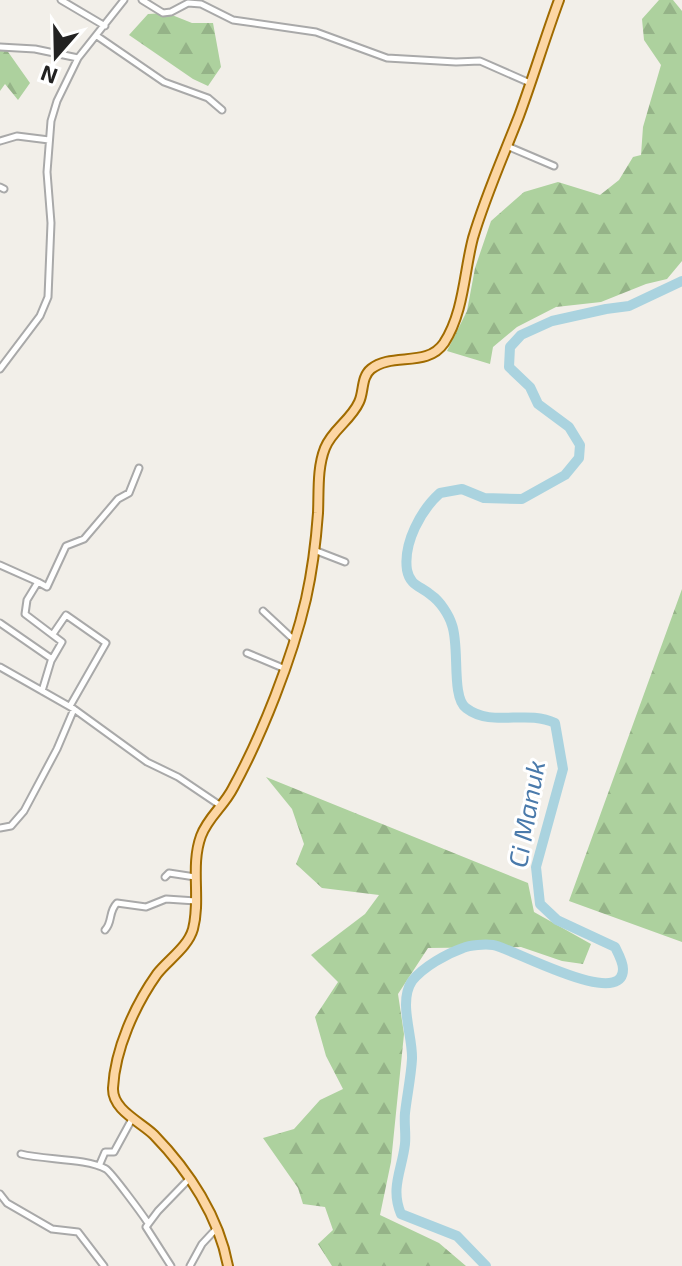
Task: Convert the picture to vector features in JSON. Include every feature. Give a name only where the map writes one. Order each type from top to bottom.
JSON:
[{"type":"main road","points":[[228,1266],[217,1229],[190,1179],[159,1140],[118,1104],[113,1092],[123,1042],[152,982],[190,936],[197,901],[197,850],[202,834],[233,790],[265,722],[307,595],[321,462],[327,444],[359,402],[370,369],[380,364],[430,355],[444,343],[465,283],[475,234],[559,0]]},
{"type":"street","points":[[61,0],[105,26]]},
{"type":"street","points":[[0,369],[40,316],[48,297],[51,223],[47,172],[49,140],[57,101],[78,58],[124,0]]},
{"type":"street","points":[[142,0],[163,13],[188,3],[201,4],[233,20],[316,32],[387,58],[480,61],[531,83]]},
{"type":"street","points":[[97,36],[164,82],[214,100],[222,110]]},
{"type":"street","points":[[0,47],[47,50],[78,58]]},
{"type":"street","points":[[0,141],[17,136],[49,140]]},
{"type":"street","points":[[507,146],[554,166]]},
{"type":"street","points":[[0,565],[47,587],[66,546],[84,539],[118,499],[129,493],[139,468]]},
{"type":"street","points":[[313,550],[345,562]]},
{"type":"street","points":[[38,582],[27,600],[25,614],[62,642],[52,659],[42,691]]},
{"type":"street","points":[[263,611],[293,639]]},
{"type":"street","points":[[0,828],[11,826],[24,811],[57,749],[72,708],[106,643],[66,615],[53,634]]},
{"type":"street","points":[[0,623],[52,659]]},
{"type":"street","points":[[247,653],[283,668]]},
{"type":"street","points":[[0,667],[72,708],[147,762],[178,777],[221,806]]},
{"type":"street","points":[[165,877],[169,873],[196,877]]},
{"type":"street","points":[[105,930],[117,903],[146,907],[166,899],[197,901]]},
{"type":"street","points":[[99,1166],[106,1151],[115,1152],[133,1118]]},
{"type":"street","points":[[21,1154],[99,1166],[110,1172],[148,1223]]},
{"type":"street","points":[[171,1266],[147,1230],[148,1223],[190,1179]]},
{"type":"street","points":[[0,1194],[7,1203],[52,1229],[78,1232],[104,1266]]},
{"type":"street","points":[[190,1266],[202,1244],[217,1229]]},
{"type":"green space","points":[[659,0],[673,0],[682,11],[682,261],[667,279],[601,302],[556,307],[517,327],[493,347],[490,364],[447,351],[467,311],[475,268],[491,221],[524,192],[558,182],[600,195],[619,180],[633,157],[641,155],[643,127],[661,65],[644,40],[642,19]]},
{"type":"green space","points":[[167,13],[192,23],[213,23],[221,67],[208,86],[129,35],[148,14]]},
{"type":"green space","points":[[0,47],[6,49],[30,83],[18,100],[5,84],[0,91]]},
{"type":"green space","points":[[682,589],[682,942],[569,901]]},
{"type":"green space","points":[[266,777],[528,883],[534,912],[591,944],[583,964],[562,961],[521,947],[428,948],[398,994],[404,1034],[391,1162],[380,1215],[439,1243],[466,1266],[332,1266],[318,1244],[333,1230],[325,1207],[303,1204],[298,1188],[263,1138],[294,1129],[320,1100],[343,1089],[326,1056],[315,1017],[338,982],[311,955],[365,914],[379,895],[322,888],[296,864],[304,844],[292,809]]},
{"type":"waterway","name":"Ci Manuk","points":[[486,1266],[457,1236],[401,1214],[398,1205],[397,1187],[405,1144],[405,1113],[412,1059],[406,1009],[408,989],[412,981],[435,962],[466,947],[478,945],[493,945],[564,974],[605,983],[618,980],[623,966],[615,947],[557,920],[540,904],[536,867],[563,769],[555,723],[533,718],[487,717],[466,708],[461,702],[457,683],[451,621],[438,601],[411,579],[407,570],[408,549],[420,518],[440,493],[462,489],[484,498],[522,499],[565,475],[579,458],[580,445],[569,427],[538,404],[530,387],[509,367],[510,347],[521,335],[552,321],[629,306],[682,281]]}]
